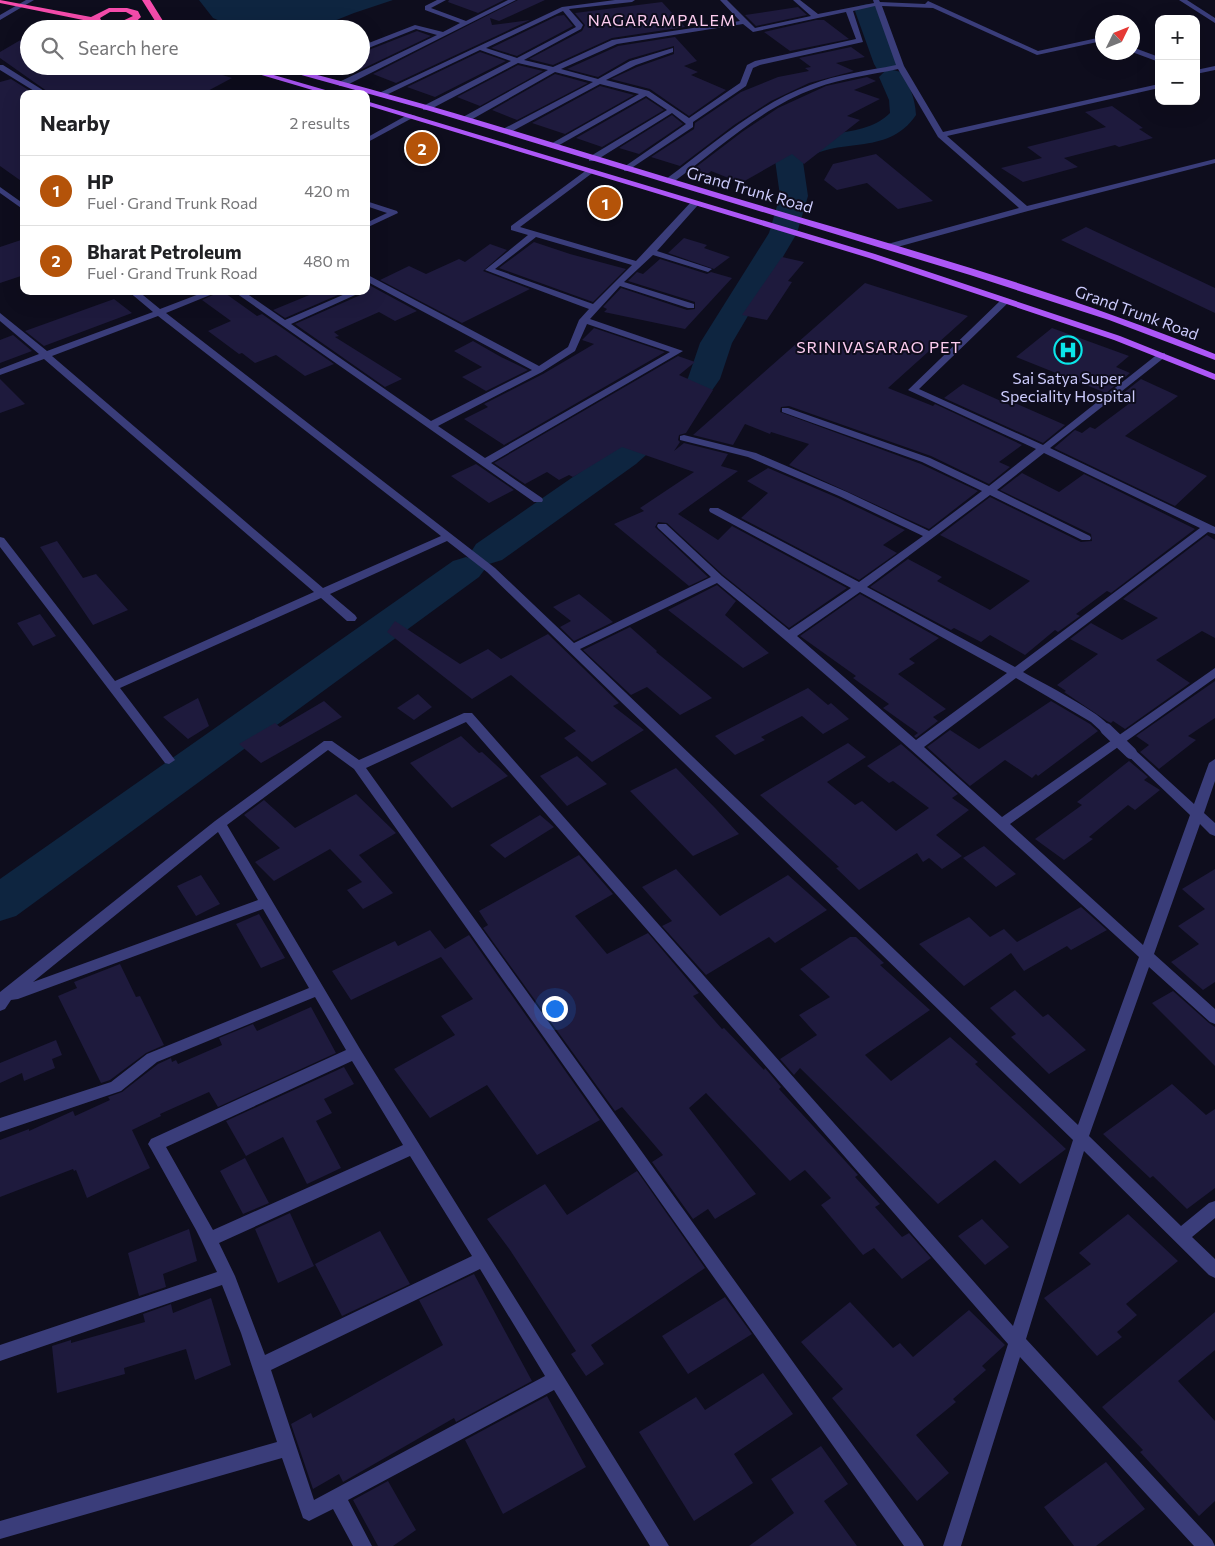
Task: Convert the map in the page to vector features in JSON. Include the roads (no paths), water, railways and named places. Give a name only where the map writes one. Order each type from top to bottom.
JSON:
[{"type":"highway","points":[[34,0],[106,11],[132,8],[137,15],[134,20]]},
{"type":"highway","points":[[0,1],[95,20],[95,17],[106,11],[117,0]]},
{"type":"highway","points":[[146,0],[157,20]]},
{"type":"main road","points":[[266,75],[321,90]]},
{"type":"main road","name":"Grand Trunk Road","points":[[308,75],[365,90]]},
{"type":"main road","name":"Grand Trunk Road","points":[[370,91],[832,229],[1106,314],[1215,357]]},
{"type":"main road","name":"Grand Trunk Road","points":[[370,104],[818,239],[1077,324],[1162,355],[1215,377]]},
{"type":"main road","points":[[481,137],[496,128]]},
{"type":"street","points":[[0,9],[16,3],[34,0]]},
{"type":"street","points":[[443,0],[426,7],[427,10],[466,22]]},
{"type":"street","points":[[370,70],[513,0]]},
{"type":"street","points":[[426,108],[579,28],[580,25],[568,8],[565,0]]},
{"type":"street","points":[[380,94],[568,8],[632,0]]},
{"type":"street","points":[[723,0],[753,30],[849,10],[877,2],[935,6]]},
{"type":"street","points":[[796,0],[817,17]]},
{"type":"street","points":[[921,0],[1037,53],[1095,41]]},
{"type":"street","points":[[1182,0],[1215,20]]},
{"type":"street","points":[[877,2],[900,66],[941,135],[1025,209]]},
{"type":"street","points":[[0,18],[16,3]]},
{"type":"street","points":[[627,169],[690,125],[689,121],[743,84],[750,67],[758,63],[860,40],[849,10]]},
{"type":"street","points":[[466,119],[553,70],[615,42],[746,22]]},
{"type":"street","points":[[370,46],[415,28],[443,34]]},
{"type":"street","points":[[480,48],[553,70],[646,93],[689,121]]},
{"type":"street","points":[[506,131],[633,63],[670,50]]},
{"type":"street","points":[[1140,52],[1155,58]]},
{"type":"street","points":[[0,66],[39,90]]},
{"type":"street","points":[[669,181],[755,119],[802,90],[900,66]]},
{"type":"street","points":[[1200,71],[1215,68]]},
{"type":"street","points":[[342,84],[360,75]]},
{"type":"street","points":[[941,135],[1155,87]]},
{"type":"street","points":[[551,146],[646,93]]},
{"type":"street","points":[[592,159],[672,110]]},
{"type":"street","points":[[370,139],[412,116]]},
{"type":"street","points":[[887,246],[1215,161]]},
{"type":"street","points":[[591,171],[514,228],[637,264]]},
{"type":"street","points":[[0,190],[20,205]]},
{"type":"street","points":[[430,426],[539,370],[572,349],[584,320],[618,283],[651,252],[695,203]]},
{"type":"street","points":[[370,204],[394,213],[370,224]]},
{"type":"street","points":[[535,234],[490,270],[596,308]]},
{"type":"street","points":[[651,252],[708,269]]},
{"type":"street","points":[[370,280],[539,370]]},
{"type":"street","points":[[618,283],[691,306]]},
{"type":"street","points":[[370,287],[377,284]]},
{"type":"street","points":[[137,295],[490,570],[1081,1138],[1215,1270]]},
{"type":"street","points":[[0,372],[161,314],[206,295]]},
{"type":"street","points":[[243,295],[538,500]]},
{"type":"street","points":[[283,324],[351,295]]},
{"type":"street","points":[[916,747],[1211,529],[1044,449],[913,390],[1005,301]]},
{"type":"street","points":[[0,316],[351,618]]},
{"type":"street","points":[[484,463],[678,351],[584,320]]},
{"type":"street","points":[[789,636],[860,588],[931,536],[1162,355]]},
{"type":"street","points":[[785,410],[926,460],[1086,538]]},
{"type":"street","points":[[684,438],[752,455],[843,494],[931,536]]},
{"type":"street","points":[[714,510],[1016,673],[1095,719],[1215,831]]},
{"type":"street","points":[[662,526],[718,578],[789,636],[916,747],[1215,1018]]},
{"type":"street","points":[[112,687],[448,537]]},
{"type":"street","points":[[0,540],[169,760]]},
{"type":"street","points":[[573,648],[718,578]]},
{"type":"street","points":[[1001,824],[1215,672]]},
{"type":"street","points":[[358,766],[468,716],[1017,1342],[1206,1546]]},
{"type":"street","points":[[2,1002],[220,824],[328,744],[358,766],[915,1546]]},
{"type":"street","points":[[952,1546],[1081,1138],[1198,816],[1215,763]]},
{"type":"street","points":[[220,824],[355,1053],[660,1546]]},
{"type":"street","points":[[2,1002],[266,902]]},
{"type":"street","points":[[0,1125],[116,1087],[152,1058],[318,990]]},
{"type":"street","points":[[355,1053],[156,1144],[210,1239],[227,1276],[261,1366],[309,1512],[557,1379]]},
{"type":"street","points":[[210,1239],[414,1148]]},
{"type":"street","points":[[1181,1236],[1215,1208]]},
{"type":"street","points":[[261,1366],[483,1259]]},
{"type":"street","points":[[0,1352],[227,1276]]},
{"type":"street","points":[[0,1530],[287,1448]]},
{"type":"street","points":[[336,1497],[363,1546]]},
{"type":"water","points":[[199,0],[393,0],[336,20],[218,20],[213,18]]},
{"type":"waterway","points":[[867,11],[886,64]]},
{"type":"waterway","points":[[489,552],[624,457],[689,399],[704,379],[716,343],[783,233],[794,196],[789,160],[801,150],[821,144],[873,135],[891,127],[903,115],[902,100],[892,77]]},
{"type":"waterway","points":[[0,903],[466,569]]},
{"type":"place","name":"Bharat Petroleum","points":[[422,148]]},
{"type":"place","name":"HP","points":[[605,203]]},
{"type":"place","name":"Sai Satya Super Speciality Hospital","points":[[1068,350]]},
{"type":"district","name":"NAGARAMPALEM","points":[[662,19]]},
{"type":"district","name":"SRINIVASARAO PET","points":[[879,346]]}]
